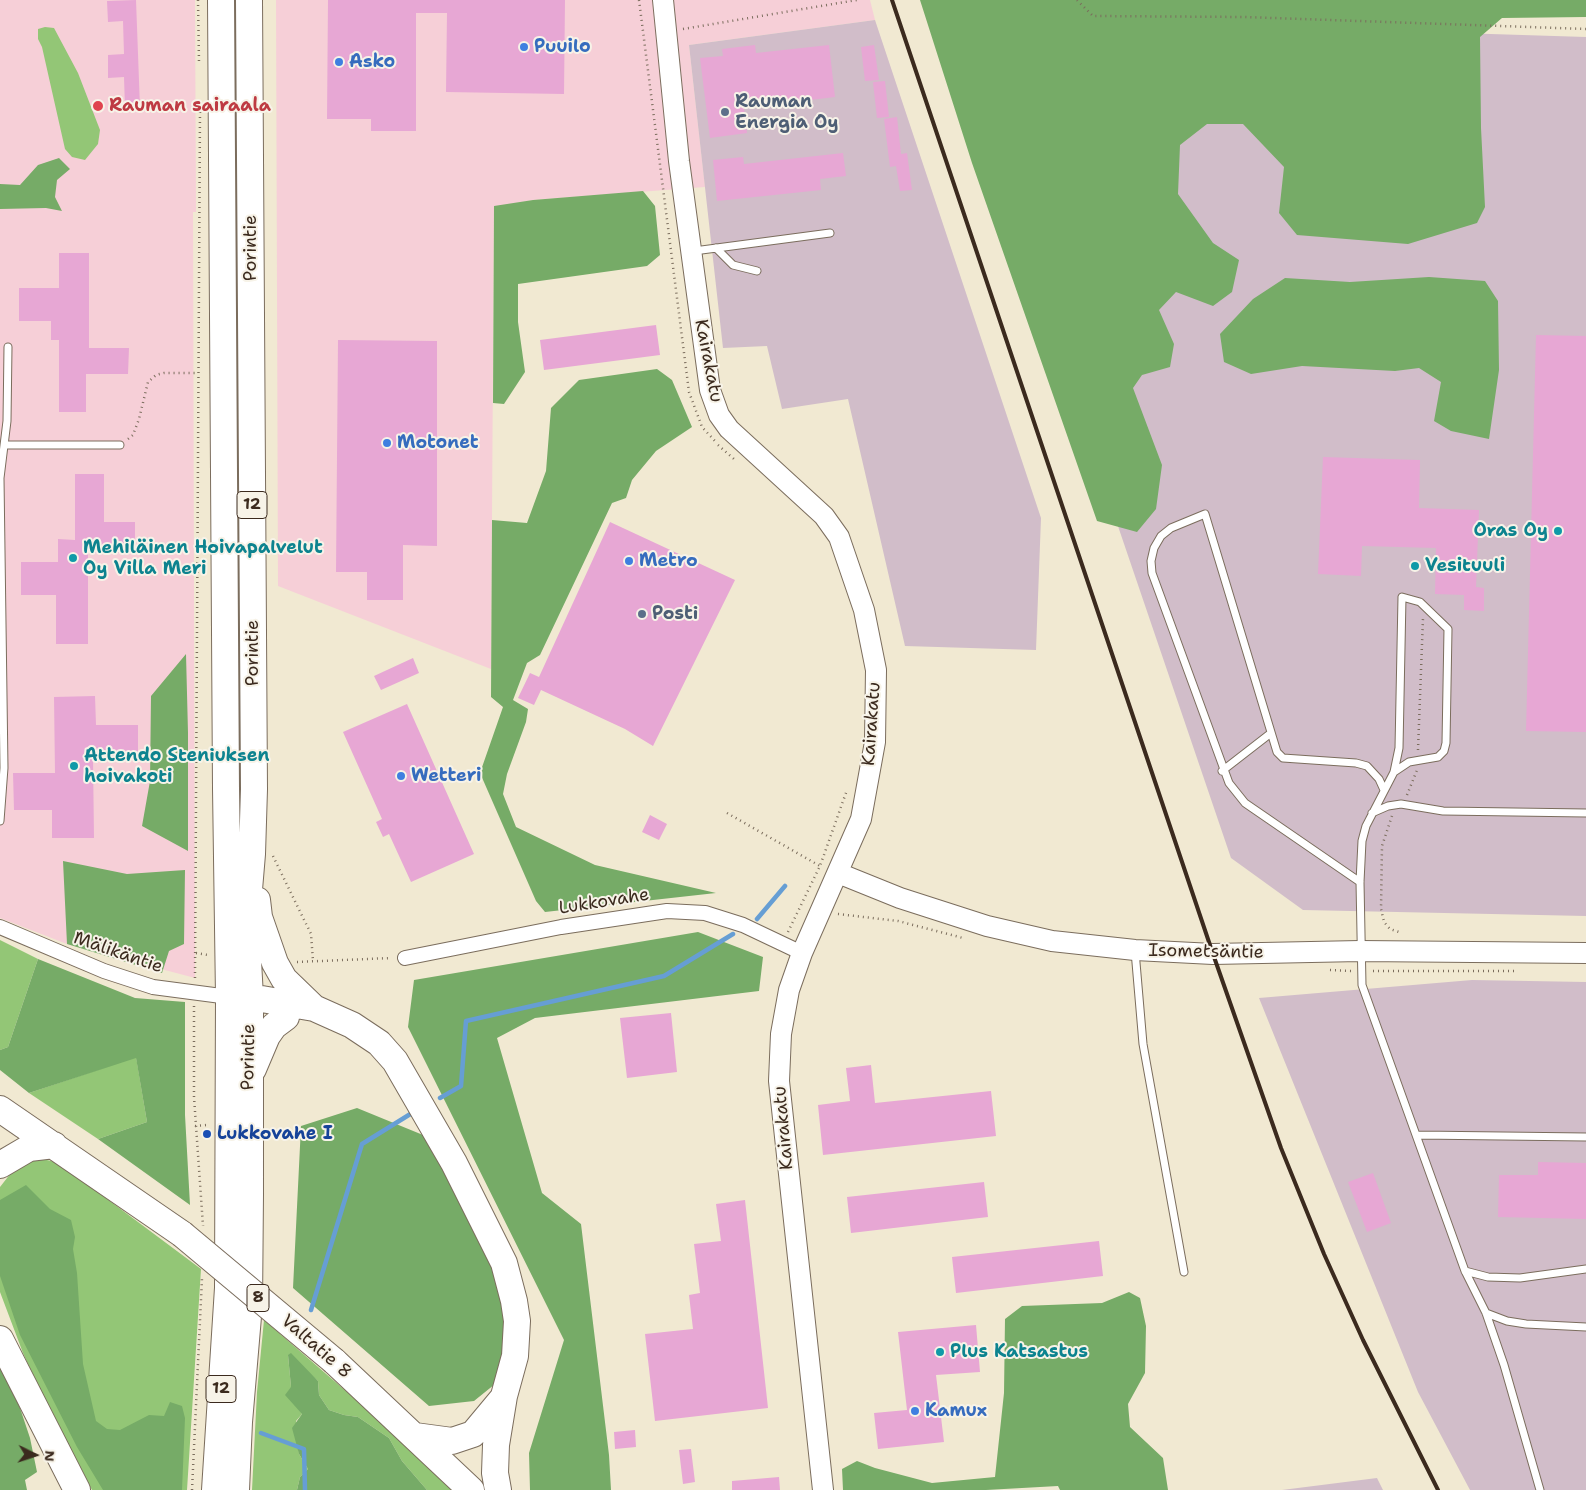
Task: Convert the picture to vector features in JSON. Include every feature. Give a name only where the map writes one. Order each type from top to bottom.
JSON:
[{"type":"highway","name":"Porintie","points":[[221,0],[228,959],[243,1001],[248,1078],[249,1305],[239,1422],[236,1490]]},
{"type":"highway","name":"Porintie","points":[[215,1490],[228,1288],[246,925],[262,853],[254,769],[249,0]]},
{"type":"highway","points":[[262,853],[259,917],[275,963],[284,978],[314,1008]]},
{"type":"highway","points":[[243,1001],[314,1008],[352,1025],[379,1043],[395,1061],[410,1090],[454,1163],[504,1263],[517,1321],[517,1336],[510,1378],[504,1396],[496,1445],[495,1473],[498,1490]]},
{"type":"highway","points":[[243,1001],[286,1017],[312,1023],[358,1044],[410,1090]]},
{"type":"highway","points":[[248,1078],[266,1036],[274,1026],[286,1017]]},
{"type":"highway","name":"8","points":[[0,1109],[54,1145]]},
{"type":"highway","points":[[0,1165],[29,1148],[54,1145]]},
{"type":"highway","name":"Valtatie 8","points":[[54,1145],[193,1234],[415,1436],[471,1490]]},
{"type":"highway","points":[[0,1339],[77,1490]]},
{"type":"highway","points":[[415,1436],[452,1441],[474,1434],[504,1396]]},
{"type":"main road","name":"Kairakatu","points":[[663,0],[691,252],[710,390],[719,415],[729,429],[824,516],[839,537],[864,610],[876,670],[874,742],[861,819],[829,870],[789,990],[781,1034],[779,1081],[823,1490]]},
{"type":"main road","name":"Isometsäntie","points":[[829,870],[900,898],[987,926],[1052,941],[1135,950],[1212,954],[1360,951],[1586,953]]},
{"type":"street","name":"Lukkovahe","points":[[405,958],[545,930],[667,911],[705,913],[743,925],[802,953]]},
{"type":"street","name":"Mälikäntie","points":[[0,927],[104,971],[153,987],[243,1001]]},
{"type":"lane","points":[[691,252],[830,233]]},
{"type":"lane","points":[[716,248],[733,265],[757,271]]},
{"type":"lane","points":[[0,821],[4,768],[0,478],[7,421],[8,346]]},
{"type":"lane","points":[[4,445],[120,445]]},
{"type":"lane","points":[[1360,882],[1245,802],[1236,793],[1222,771],[1152,573],[1151,561],[1154,548],[1161,536],[1171,528],[1205,514],[1277,752],[1283,758],[1356,763],[1367,766],[1379,779],[1384,790]]},
{"type":"lane","points":[[1394,772],[1409,762],[1438,757],[1444,751],[1446,743],[1448,628],[1420,602],[1402,597],[1399,748],[1394,772],[1372,813],[1362,841],[1360,951],[1364,992],[1418,1135],[1465,1271],[1486,1313],[1504,1365],[1540,1490]]},
{"type":"lane","points":[[1222,771],[1272,733]]},
{"type":"lane","points":[[1372,813],[1388,806],[1402,804],[1444,810],[1586,812]]},
{"type":"lane","points":[[1135,950],[1144,1044],[1184,1272]]},
{"type":"lane","points":[[1418,1135],[1586,1136]]},
{"type":"lane","points":[[1465,1271],[1488,1277],[1520,1278],[1586,1269]]},
{"type":"lane","points":[[1486,1313],[1507,1321],[1526,1324],[1586,1328]]},
{"type":"path","points":[[198,0],[200,67]]},
{"type":"path","points":[[639,0],[689,392],[702,427],[739,463]]},
{"type":"path","points":[[667,31],[856,0]]},
{"type":"path","points":[[1077,0],[1092,16],[1245,17],[1586,29]]},
{"type":"path","points":[[193,1234],[200,106]]},
{"type":"path","points":[[120,445],[133,435],[148,382],[156,375],[164,373],[197,373]]},
{"type":"path","points":[[783,944],[829,870],[848,787]]},
{"type":"path","points":[[727,813],[829,870]]},
{"type":"path","points":[[262,853],[311,934],[313,960]]},
{"type":"path","points":[[196,952],[228,959]]},
{"type":"path","points":[[275,963],[313,960],[405,958]]},
{"type":"path","points":[[195,1126],[207,1125]]},
{"type":"path","points":[[192,1490],[203,1272]]},
{"type":"shaded area","points":[[0,0],[195,0],[196,212],[193,212],[195,978],[67,944],[0,918]]},
{"type":"shaded area","points":[[276,0],[870,0],[875,20],[689,45],[705,187],[533,200],[494,207],[491,669],[278,586]]},
{"type":"shaded area","points":[[950,17],[1586,37],[1586,916],[1303,910],[1231,858],[1073,394]]},
{"type":"shaded area","name":"Rauman Energia Oy","points":[[875,20],[1041,518],[1036,650],[905,646],[848,399],[782,409],[767,346],[723,348],[689,45]]},
{"type":"shaded area","points":[[1472,980],[1586,982],[1586,1490],[1470,1490],[1418,1392],[1259,998]]},
{"type":"shaded area","points":[[1377,1478],[1383,1490],[1282,1490]]},
{"type":"green space","points":[[920,0],[1586,0],[1586,17],[1502,18],[1480,37],[1481,128],[1485,207],[1477,223],[1408,244],[1297,235],[1279,213],[1284,167],[1243,124],[1207,124],[1180,145],[1178,194],[1213,243],[1239,260],[1232,292],[1213,306],[1176,292],[1159,310],[1174,344],[1170,367],[1142,375],[1133,388],[1162,465],[1156,509],[1137,532],[1097,521],[972,163]]},
{"type":"green space","points":[[45,27],[54,28],[78,73],[100,130],[98,144],[85,160],[72,157],[65,149],[42,47],[38,39],[38,29]]},
{"type":"green space","points":[[59,158],[70,169],[57,180],[55,197],[62,211],[46,208],[0,209],[0,184],[20,185],[38,165]]},
{"type":"green space","points":[[643,191],[655,206],[660,255],[647,266],[518,284],[518,322],[525,372],[504,404],[493,403],[494,206],[533,200]]},
{"type":"green space","points":[[1429,277],[1485,281],[1498,301],[1499,370],[1489,439],[1451,431],[1434,421],[1441,382],[1419,368],[1395,371],[1302,366],[1251,374],[1224,362],[1220,334],[1253,299],[1285,278],[1350,282]]},
{"type":"green space","points":[[657,369],[672,380],[692,427],[656,451],[632,480],[626,498],[612,503],[540,655],[527,663],[513,700],[528,709],[526,722],[507,774],[503,794],[516,827],[595,865],[716,893],[545,912],[536,901],[480,773],[503,707],[491,697],[492,520],[527,523],[546,471],[551,408],[579,380]]},
{"type":"green space","points":[[186,654],[188,851],[142,826],[150,781],[151,696]]},
{"type":"green space","points":[[63,861],[127,874],[185,870],[184,944],[169,951],[162,973],[67,944]]},
{"type":"green space","points":[[698,932],[763,957],[759,991],[535,1018],[497,1038],[542,1193],[581,1224],[609,1455],[611,1490],[530,1490],[529,1453],[564,1340],[408,1027],[414,980]]},
{"type":"green space","points":[[0,940],[38,959],[8,1047],[0,1050]]},
{"type":"green space","points":[[38,959],[135,998],[185,1002],[185,1115],[190,1205],[98,1139],[147,1122],[136,1058],[29,1093],[0,1070],[0,1050],[8,1047]]},
{"type":"green space","points":[[136,1057],[147,1122],[98,1139],[29,1093]]},
{"type":"green space","points":[[357,1108],[423,1135],[444,1169],[502,1289],[507,1323],[500,1380],[474,1401],[429,1406],[293,1288],[301,1126]]},
{"type":"green space","points":[[35,1157],[55,1162],[75,1175],[201,1269],[187,1490],[92,1490],[59,1433],[23,1353],[0,1292],[0,1187],[18,1164]]},
{"type":"green space","points":[[26,1185],[50,1209],[71,1220],[75,1237],[73,1249],[77,1273],[83,1364],[96,1421],[107,1429],[120,1430],[149,1415],[164,1416],[170,1402],[182,1406],[185,1418],[182,1490],[103,1490],[77,1447],[20,1335],[0,1276],[0,1200]]},
{"type":"green space","points":[[1129,1292],[1140,1298],[1146,1326],[1145,1373],[1128,1404],[1130,1427],[1163,1458],[1168,1490],[1060,1490],[1058,1486],[986,1490],[843,1490],[842,1469],[857,1461],[875,1468],[932,1483],[995,1477],[1004,1393],[1005,1319],[1022,1306],[1102,1303]]},
{"type":"green space","points":[[264,1320],[408,1445],[455,1490],[427,1490],[402,1461],[389,1438],[358,1417],[329,1410],[319,1395],[318,1381],[288,1355],[291,1387],[302,1414],[296,1421],[299,1454],[308,1469],[300,1477],[297,1490],[252,1490],[257,1392]]},
{"type":"green space","points":[[291,1353],[318,1381],[319,1395],[329,1410],[358,1417],[389,1438],[402,1461],[427,1490],[297,1490],[300,1477],[308,1469],[299,1454],[292,1428],[302,1414],[285,1395],[291,1387],[288,1355]]},
{"type":"green space","points":[[0,1359],[30,1438],[37,1472],[25,1480],[27,1490],[0,1490]]},
{"type":"building","points":[[136,0],[140,108],[125,108],[124,77],[108,78],[108,55],[124,54],[123,21],[108,22],[107,1]]},
{"type":"building","points":[[328,0],[565,0],[564,94],[446,92],[447,13],[416,13],[416,131],[371,131],[371,119],[327,119]]},
{"type":"building","points":[[755,45],[756,53],[829,45],[835,97],[744,108],[747,133],[710,138],[700,58],[723,56],[722,49]]},
{"type":"building","points":[[874,45],[879,80],[865,81],[861,47]]},
{"type":"building","points":[[885,81],[889,117],[877,118],[873,82]]},
{"type":"building","points":[[897,117],[901,154],[907,153],[912,190],[900,191],[896,166],[890,167],[884,119]]},
{"type":"building","points":[[843,153],[846,176],[820,179],[821,190],[717,201],[713,160],[743,157],[744,164]]},
{"type":"building","points":[[59,253],[89,253],[89,348],[129,348],[128,374],[86,374],[86,412],[59,412],[59,340],[51,340],[51,321],[19,321],[19,288],[59,288]]},
{"type":"building","points":[[656,325],[660,355],[544,370],[540,340]]},
{"type":"building","name":"Oras Oy","points":[[1536,335],[1586,336],[1586,732],[1526,731]]},
{"type":"building","name":"Motonet","points":[[338,340],[437,341],[437,546],[403,545],[403,600],[367,600],[367,572],[336,572]]},
{"type":"building","points":[[1323,457],[1420,460],[1419,508],[1479,510],[1476,587],[1484,588],[1484,611],[1464,610],[1464,595],[1435,594],[1436,548],[1362,546],[1361,576],[1318,574]]},
{"type":"building","name":"Mehiläinen Hoivapalvelut Oy Villa Meri","points":[[75,474],[104,474],[104,522],[135,522],[135,553],[88,553],[88,644],[56,644],[56,595],[21,595],[21,562],[58,562],[58,539],[75,540]]},
{"type":"building","points":[[610,522],[735,580],[653,746],[625,729],[541,690],[534,705],[518,698],[530,673],[539,677]]},
{"type":"building","points":[[413,658],[419,673],[381,690],[374,676]]},
{"type":"building","name":"Attendo Steniuksen hoivakoti","points":[[95,696],[96,725],[138,725],[138,759],[93,759],[94,838],[52,838],[52,810],[14,810],[13,773],[55,773],[54,697]]},
{"type":"building","name":"Wetteri","points":[[407,704],[474,854],[411,882],[389,834],[383,837],[376,822],[382,819],[343,732]]},
{"type":"building","points":[[650,815],[667,824],[659,840],[642,832]]},
{"type":"building","points":[[671,1013],[677,1072],[627,1078],[620,1018]]},
{"type":"building","points":[[871,1065],[875,1103],[991,1091],[996,1136],[823,1155],[818,1105],[850,1101],[846,1068]]},
{"type":"building","points":[[1538,1162],[1586,1163],[1586,1219],[1498,1217],[1499,1175],[1538,1175]]},
{"type":"building","points":[[1373,1173],[1391,1223],[1367,1232],[1348,1182]]},
{"type":"building","points":[[984,1182],[988,1217],[851,1233],[847,1197]]},
{"type":"building","points":[[745,1200],[768,1408],[655,1421],[645,1334],[693,1329],[689,1295],[700,1293],[694,1244],[721,1241],[716,1204]]},
{"type":"building","points":[[1099,1241],[1103,1276],[956,1293],[952,1257]]},
{"type":"building","points":[[976,1325],[980,1372],[936,1375],[944,1442],[878,1449],[874,1413],[907,1410],[898,1332]]},
{"type":"building","points":[[635,1430],[636,1447],[615,1449],[614,1432]]},
{"type":"building","points":[[691,1449],[695,1482],[683,1484],[679,1450]]},
{"type":"building","points":[[779,1477],[780,1490],[732,1490],[732,1481]]},
{"type":"waterway","points":[[757,919],[785,886]]},
{"type":"waterway","points":[[440,1098],[461,1086],[466,1021],[664,976],[733,934]]},
{"type":"waterway","points":[[311,1310],[362,1144],[412,1113]]},
{"type":"waterway","points":[[261,1433],[304,1449],[305,1490]]},
{"type":"railway","points":[[892,0],[1213,954],[1281,1148],[1324,1254],[1363,1340],[1438,1490]]},
{"type":"place","name":"Puuilo","points":[[524,47]]},
{"type":"place","name":"Asko","points":[[339,62]]},
{"type":"place","name":"Rauman sairaala","points":[[98,106]]},
{"type":"place","name":"Rauman Energia Oy","points":[[725,112]]},
{"type":"place","name":"Motonet","points":[[387,443]]},
{"type":"place","name":"Oras Oy","points":[[1558,531]]},
{"type":"place","name":"Mehiläinen Hoivapalvelut Oy Villa Meri","points":[[73,558]]},
{"type":"place","name":"Metro","points":[[629,561]]},
{"type":"place","name":"Vesituuli","points":[[1415,566]]},
{"type":"place","name":"Posti","points":[[642,614]]},
{"type":"place","name":"Attendo Steniuksen hoivakoti","points":[[74,766]]},
{"type":"place","name":"Wetteri","points":[[401,776]]},
{"type":"place","name":"Lukkovahe I","points":[[207,1134]]},
{"type":"place","name":"Plus Katsastus","points":[[940,1352]]},
{"type":"place","name":"Kamux","points":[[915,1411]]}]
